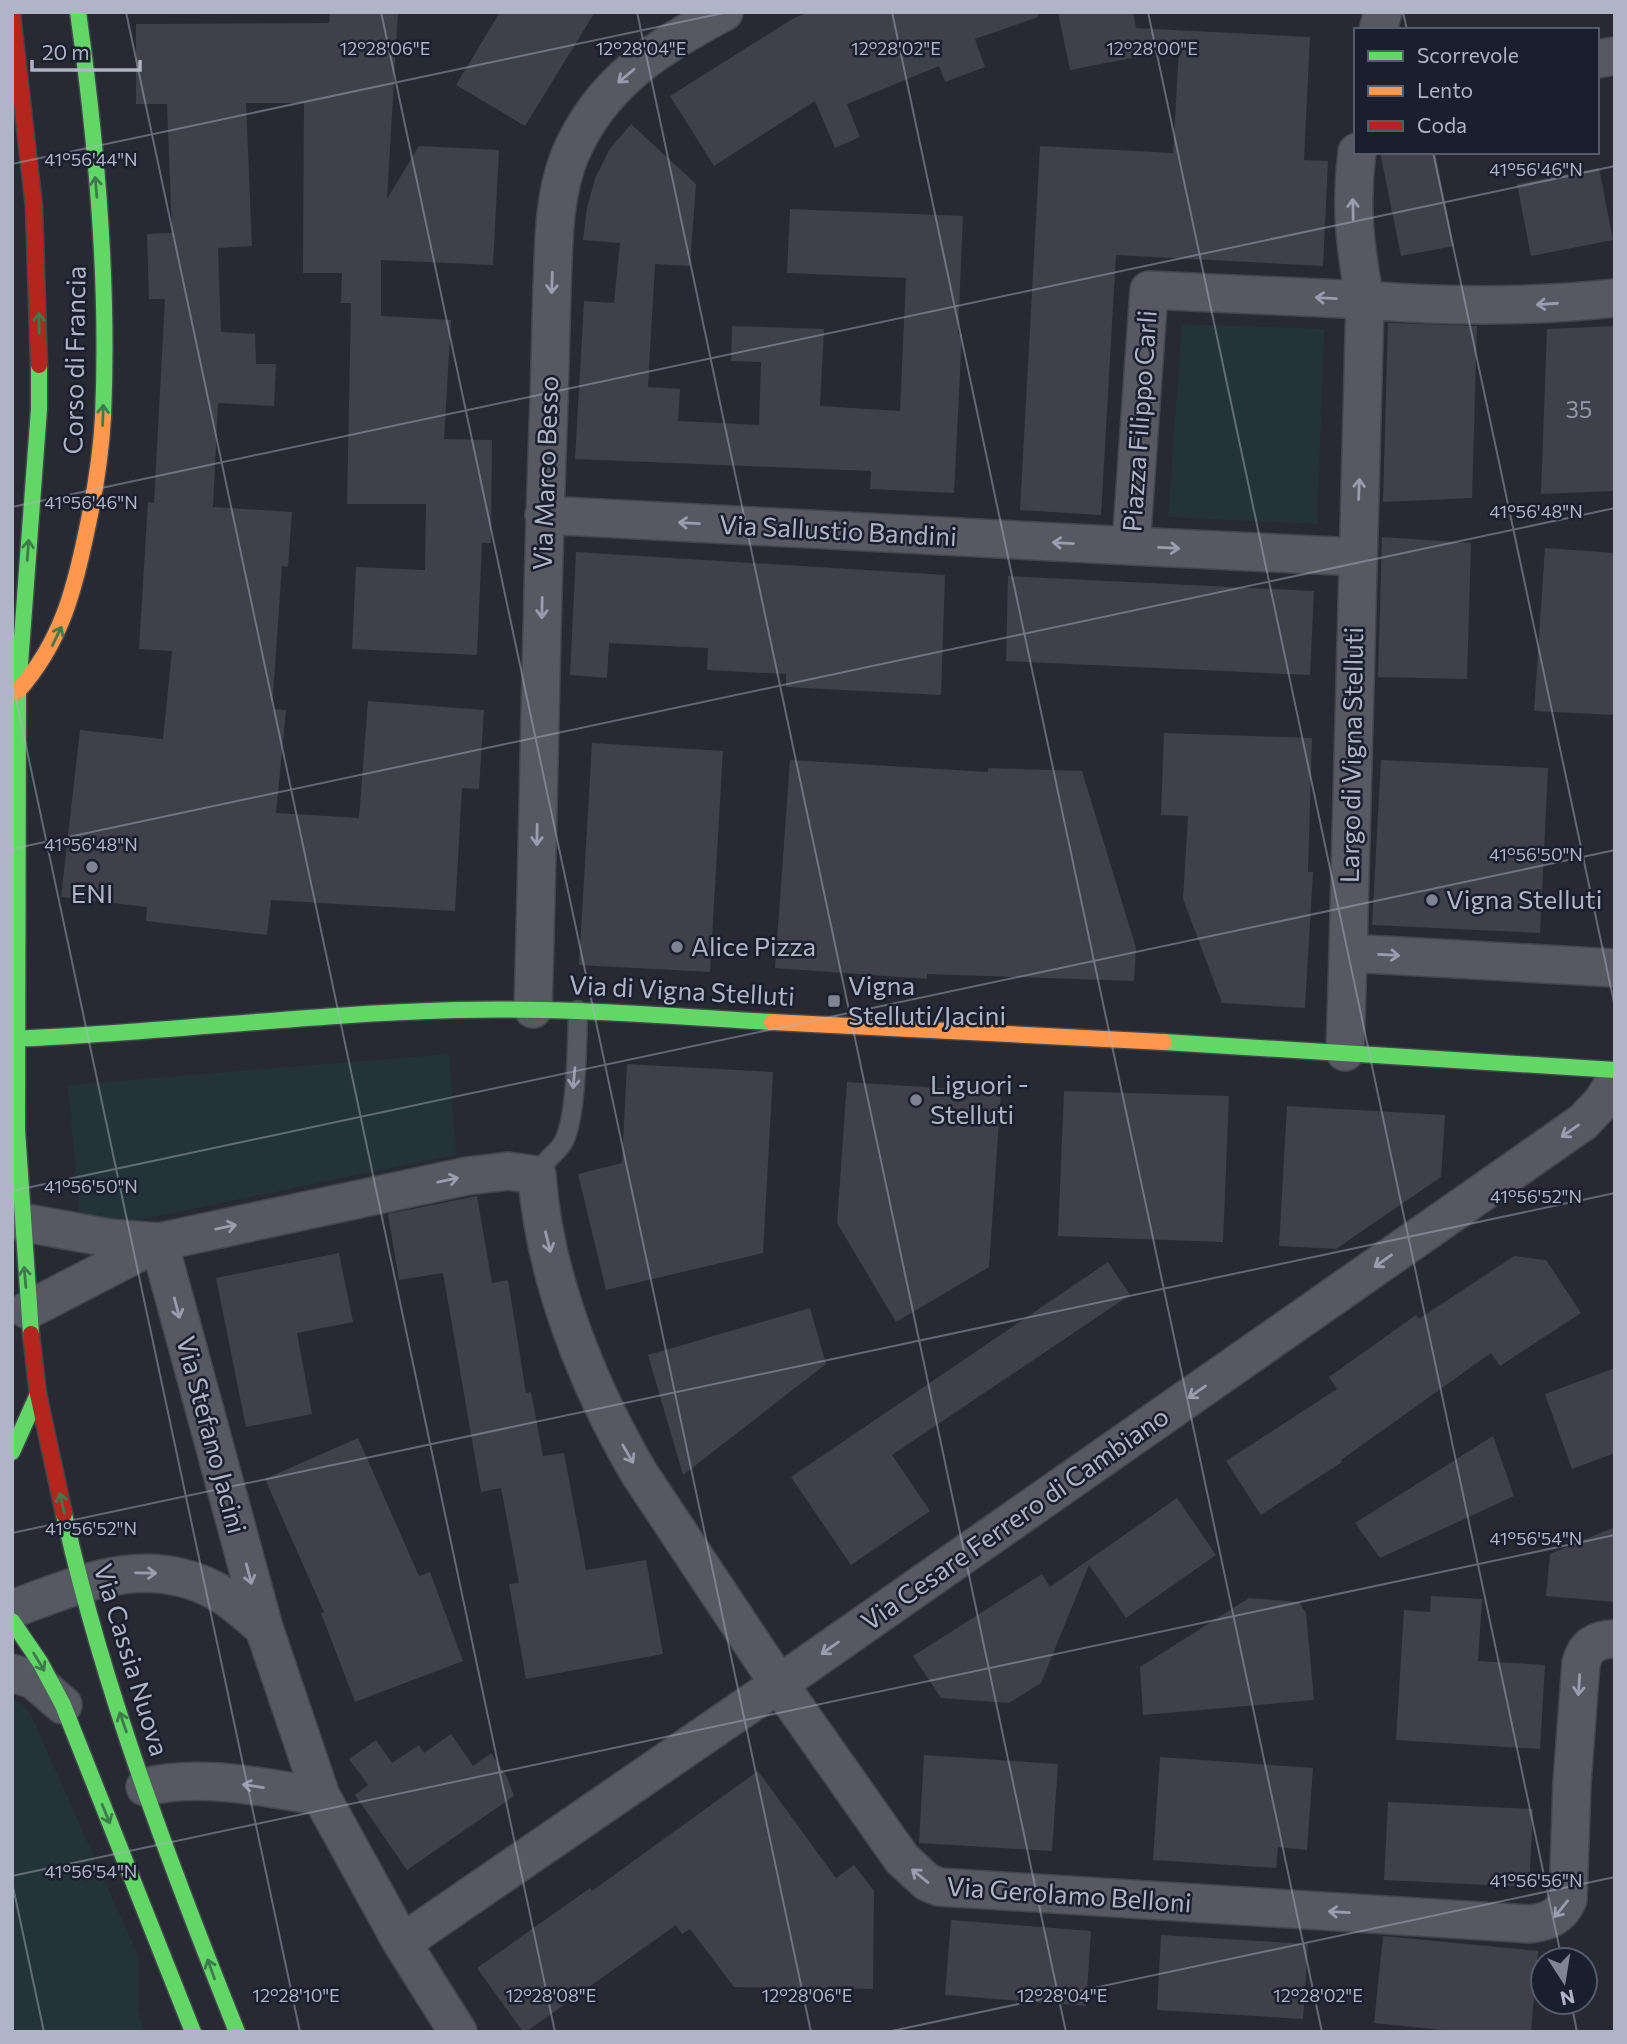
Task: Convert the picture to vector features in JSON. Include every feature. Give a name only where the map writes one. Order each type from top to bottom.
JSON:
[{"type":"main road","name":"Corso di Francia","points":[[18,691],[47,656],[69,607],[87,533],[101,440],[104,345],[100,243],[90,111],[78,12]]},
{"type":"main road","name":"Corso di Francia","points":[[12,14],[34,207],[39,331],[39,409],[18,691],[14,1039]]},
{"type":"main road","name":"Via di Vigna Stelluti","points":[[14,1039],[79,1037],[214,1024],[395,1012],[533,1009],[1345,1052]]},
{"type":"main road","name":"Via Cassia Nuova","points":[[14,1039],[21,1222],[38,1394],[80,1585],[92,1630],[145,1787],[237,2032]]},
{"type":"main road","points":[[1345,1052],[1615,1070]]},
{"type":"main road","points":[[12,1452],[38,1394]]},
{"type":"main road","points":[[12,1621],[40,1662],[63,1705],[193,2032]]},
{"type":"street","name":"Via Marco Besso","points":[[533,1009],[544,515],[554,237],[562,178],[583,131],[612,88],[666,46],[724,12]]},
{"type":"street","points":[[1357,154],[1352,204],[1365,300],[1357,557]]},
{"type":"street","name":"Piazza Filippo Carli","points":[[1357,557],[1132,547],[1149,290],[1365,300]]},
{"type":"street","points":[[1365,300],[1502,306],[1615,298]]},
{"type":"street","name":"Via Sallustio Bandini","points":[[544,515],[1132,547]]},
{"type":"street","name":"Largo di Vigna Stelluti","points":[[1345,1052],[1357,557]]},
{"type":"street","points":[[1348,953],[1615,968]]},
{"type":"street","name":"Via Cesare Ferrero di Cambiano","points":[[402,1943],[779,1684],[1583,1122],[1602,1102],[1615,1081]]},
{"type":"street","points":[[28,1310],[159,1242],[467,1176],[508,1171],[537,1175]]},
{"type":"street","name":"Via Gerolamo Belloni","points":[[537,1175],[542,1219],[559,1288],[606,1412],[639,1474],[779,1684],[902,1859],[927,1882],[939,1887],[1530,1924],[1549,1921],[1565,1908],[1568,1899],[1572,1783],[1581,1663],[1591,1644],[1615,1639]]},
{"type":"street","points":[[21,1222],[108,1238],[159,1242]]},
{"type":"street","name":"Via Stefano Jacini","points":[[159,1242],[264,1628],[321,1796],[402,1943],[458,2032]]},
{"type":"street","points":[[12,1609],[80,1585],[145,1572],[185,1578],[218,1592],[264,1628]]},
{"type":"street","points":[[12,1673],[34,1680],[63,1705]]},
{"type":"street","points":[[145,1787],[170,1781],[211,1781],[321,1796]]},
{"type":"lane","points":[[537,1175],[547,1157],[561,1146],[569,1124],[578,1010]]},
{"type":"shaded area","points":[[1182,324],[1324,329],[1317,524],[1168,517]]},
{"type":"shaded area","points":[[449,1054],[456,1155],[122,1223],[80,1219],[68,1085]]},
{"type":"shaded area","points":[[12,1699],[22,1704],[30,1713],[139,1958],[138,2011],[145,2032],[12,2032]]},
{"type":"building","points":[[398,12],[387,199],[419,146],[499,150],[493,265],[381,260],[381,316],[451,320],[444,439],[492,440],[491,543],[482,543],[477,655],[352,649],[356,567],[425,570],[426,504],[347,504],[351,303],[341,303],[342,273],[303,273],[304,103],[246,103],[252,246],[218,248],[221,332],[255,334],[256,364],[276,364],[274,406],[218,403],[213,507],[292,512],[288,567],[282,566],[272,709],[286,710],[276,813],[359,818],[368,701],[484,710],[479,789],[462,788],[455,911],[271,900],[267,935],[146,921],[147,907],[61,897],[80,730],[163,739],[172,651],[139,649],[148,502],[154,503],[165,299],[149,299],[147,234],[172,233],[167,104],[136,104],[136,24],[329,23],[330,13]]},
{"type":"building","points":[[500,12],[595,12],[525,126],[456,85]]},
{"type":"building","points":[[809,12],[1038,12],[1038,17],[975,39],[985,67],[945,82],[939,66],[847,104],[860,137],[835,148],[815,101],[714,166],[670,96],[794,18]]},
{"type":"building","points":[[1058,12],[1133,12],[1136,28],[1310,37],[1304,160],[1328,161],[1323,266],[1116,255],[1101,515],[1020,510],[1040,146],[1173,153],[1179,49],[1070,70]]},
{"type":"building","points":[[631,124],[696,184],[690,266],[655,264],[648,387],[680,389],[678,421],[759,425],[761,362],[731,361],[732,326],[824,329],[820,406],[900,411],[906,278],[787,273],[790,209],[963,216],[958,334],[962,334],[954,493],[870,489],[871,471],[575,459],[584,301],[614,303],[620,243],[583,240],[587,208],[595,179],[609,150]]},
{"type":"building","points":[[1380,154],[1435,154],[1454,246],[1401,256]]},
{"type":"building","points":[[1599,168],[1613,240],[1531,256],[1517,184]]},
{"type":"building","points":[[1388,323],[1477,326],[1472,498],[1383,502]]},
{"type":"building","points":[[1615,326],[1615,491],[1541,494],[1547,329]]},
{"type":"building","points":[[1382,537],[1471,543],[1467,679],[1378,677]]},
{"type":"building","points":[[1545,548],[1615,553],[1615,715],[1534,711]]},
{"type":"building","points":[[576,552],[945,575],[941,695],[786,687],[786,674],[707,670],[708,648],[609,643],[607,678],[570,675]]},
{"type":"building","points":[[1008,576],[1314,591],[1310,675],[1006,661]]},
{"type":"building","points":[[1164,733],[1312,738],[1308,872],[1313,872],[1305,1008],[1222,1003],[1183,899],[1188,816],[1161,815]]},
{"type":"building","points":[[592,743],[723,751],[710,972],[579,965]]},
{"type":"building","points":[[790,760],[988,772],[988,768],[1082,771],[1136,948],[1134,981],[927,974],[927,979],[775,968]]},
{"type":"building","points":[[1381,760],[1548,768],[1540,933],[1372,925]]},
{"type":"building","points":[[627,1064],[773,1072],[763,1253],[606,1290],[578,1174],[622,1163]]},
{"type":"building","points":[[847,1082],[1001,1092],[989,1267],[896,1322],[837,1223]]},
{"type":"building","points":[[1064,1091],[1229,1096],[1223,1242],[1058,1236]]},
{"type":"building","points":[[1287,1106],[1445,1115],[1441,1177],[1336,1249],[1279,1246]]},
{"type":"building","points":[[477,1196],[492,1283],[508,1280],[526,1393],[531,1392],[543,1456],[564,1453],[586,1570],[646,1560],[663,1654],[526,1679],[509,1584],[519,1583],[501,1488],[481,1492],[443,1273],[399,1280],[388,1214]]},
{"type":"building","points":[[339,1253],[353,1322],[297,1333],[312,1414],[246,1427],[216,1278]]},
{"type":"building","points":[[1514,1256],[1546,1260],[1581,1313],[1500,1366],[1491,1353],[1341,1460],[1342,1462],[1261,1515],[1226,1461],[1337,1389],[1329,1377],[1416,1315],[1419,1319]]},
{"type":"building","points":[[1108,1262],[1130,1295],[892,1455],[930,1511],[851,1565],[791,1477]]},
{"type":"building","points":[[810,1308],[826,1364],[683,1475],[648,1355]]},
{"type":"building","points":[[1615,1368],[1615,1453],[1572,1469],[1545,1394]]},
{"type":"building","points":[[1493,1436],[1514,1496],[1380,1558],[1355,1523]]},
{"type":"building","points":[[358,1438],[419,1576],[430,1572],[463,1661],[355,1702],[321,1613],[324,1612],[265,1479]]},
{"type":"building","points":[[1177,1498],[1216,1555],[1126,1618],[1089,1565],[1041,1683],[1009,1703],[941,1698],[913,1656],[1042,1574],[1050,1587]]},
{"type":"building","points":[[1615,1527],[1615,1602],[1546,1596],[1550,1554]]},
{"type":"building","points":[[1431,1596],[1482,1599],[1478,1661],[1545,1665],[1540,1749],[1396,1740],[1404,1610],[1430,1612]]},
{"type":"building","points":[[1249,1598],[1299,1602],[1306,1613],[1314,1700],[1143,1715],[1140,1667]]},
{"type":"building","points":[[451,1734],[473,1766],[491,1753],[507,1777],[514,1796],[407,1870],[355,1795],[368,1785],[349,1759],[376,1740],[392,1763],[419,1745],[424,1753]]},
{"type":"building","points":[[924,1755],[1058,1764],[1052,1851],[919,1843]]},
{"type":"building","points":[[1160,1757],[1313,1768],[1307,1850],[1278,1847],[1276,1868],[1153,1860]]},
{"type":"building","points":[[758,1771],[836,1878],[854,1865],[874,1891],[873,1989],[734,1987],[690,1929],[682,1934],[676,1925],[523,2032],[477,1968],[590,1888],[592,1891]]},
{"type":"building","points":[[1388,1802],[1533,1809],[1529,1887],[1384,1880]]},
{"type":"building","points":[[951,1920],[1091,1931],[1086,2006],[945,1995]]},
{"type":"building","points":[[1161,1935],[1308,1944],[1303,2019],[1157,2010]]},
{"type":"building","points":[[1383,1936],[1529,1950],[1531,2032],[1463,2032],[1374,2023]]},
{"type":"traffic: fast","points":[[78,12],[100,214],[104,316],[103,417]]},
{"type":"traffic: fast","points":[[31,1334],[17,1130],[18,691],[39,409],[39,365]]},
{"type":"traffic: fast","points":[[12,1039],[344,1015],[495,1009],[772,1022]]},
{"type":"traffic: fast","points":[[1164,1042],[1615,1070]]},
{"type":"traffic: fast","points":[[12,1452],[38,1394]]},
{"type":"traffic: fast","points":[[64,1514],[118,1711],[163,1841],[237,2032]]},
{"type":"traffic: fast","points":[[12,1621],[40,1662],[63,1705],[193,2032]]},
{"type":"traffic: slow","points":[[18,691],[45,654],[71,595],[93,501],[103,417]]},
{"type":"traffic: slow","points":[[772,1022],[1164,1042]]},
{"type":"traffic: jam","points":[[12,14],[34,207],[39,365]]},
{"type":"traffic: jam","points":[[31,1334],[38,1394],[64,1514]]},
{"type":"place","name":"ENI","points":[[92,867]]},
{"type":"place","name":"Vigna Stelluti","points":[[1432,900]]},
{"type":"place","name":"Alice Pizza","points":[[677,947]]},
{"type":"place","name":"Vigna Stelluti/Jacini","points":[[834,1001]]},
{"type":"place","name":"Liguori - Stelluti","points":[[916,1100]]}]
